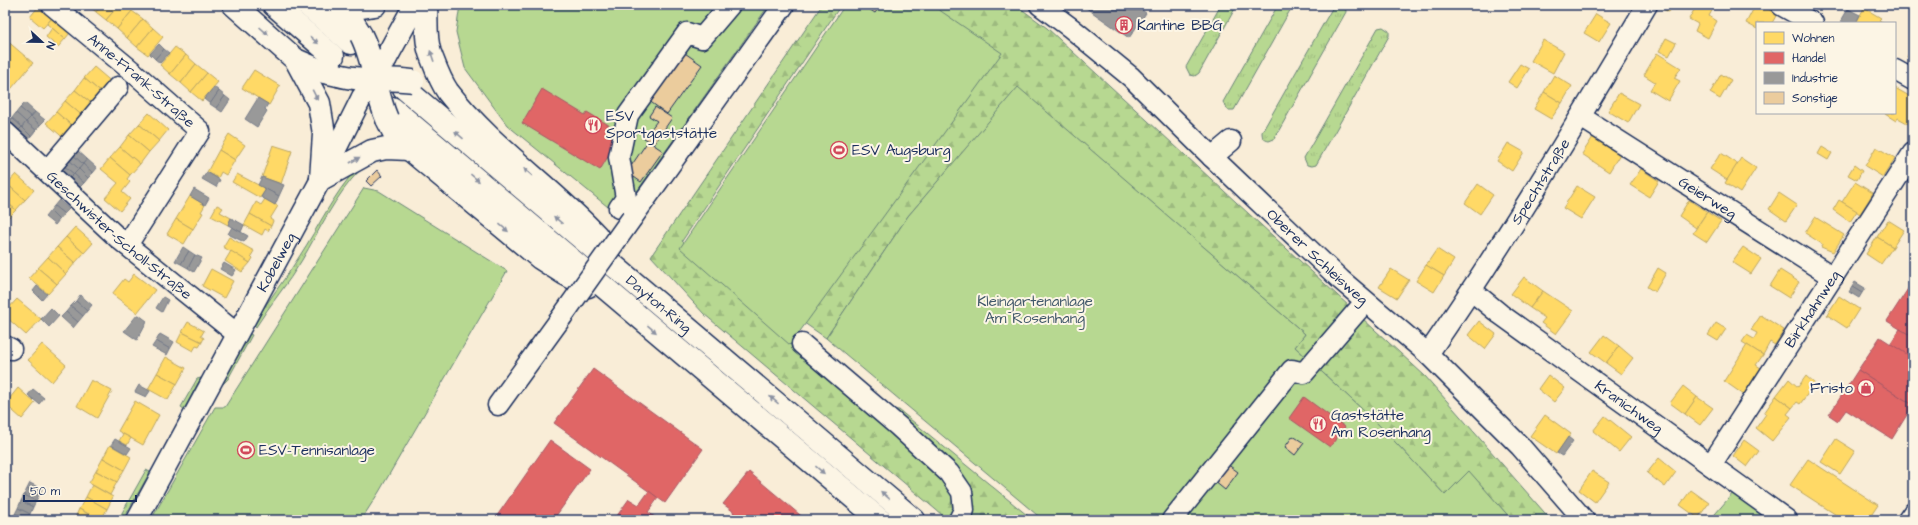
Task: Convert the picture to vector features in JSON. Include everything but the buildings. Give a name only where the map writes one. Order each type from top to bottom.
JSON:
[{"type":"main road","points":[[234,5],[296,60],[324,72],[335,66]]},
{"type":"main road","points":[[274,5],[347,78],[374,79],[448,91]]},
{"type":"main road","points":[[308,5],[356,39],[372,62],[374,79],[389,114],[393,131],[409,149],[540,258],[565,274],[623,304]]},
{"type":"main road","points":[[336,5],[353,22],[356,39]]},
{"type":"main road","points":[[339,5],[356,8],[375,5]]},
{"type":"main road","name":"Kobelweg","points":[[374,79],[415,5]]},
{"type":"main road","points":[[426,5],[430,52],[437,71],[448,91],[494,142],[578,217],[599,239],[629,279]]},
{"type":"main road","points":[[296,60],[319,103],[324,134],[321,179]]},
{"type":"main road","name":"Dayton-Ring","points":[[408,84],[629,279],[914,520]]},
{"type":"main road","name":"Dayton-Ring","points":[[389,114],[623,304],[880,520]]},
{"type":"main road","points":[[321,179],[372,151],[386,148],[409,149]]},
{"type":"street","name":"Anne-Frank-Straße","points":[[52,5],[132,71],[200,131],[126,245]]},
{"type":"street","points":[[625,213],[626,198],[619,157],[628,115],[687,32],[702,38],[730,5]]},
{"type":"street","points":[[498,405],[560,318],[625,213],[784,5]]},
{"type":"street","name":"Spechtstraße","points":[[1428,354],[1472,291],[1581,117],[1647,5]]},
{"type":"street","points":[[1781,5],[1811,22]]},
{"type":"street","name":"Oberer Schleisweg","points":[[1050,8],[1131,77],[1212,158],[1365,302],[1428,354],[1520,446],[1584,520]]},
{"type":"street","points":[[1896,71],[1913,80]]},
{"type":"street","name":"Kobelweg","points":[[137,520],[321,179],[362,98],[374,79]]},
{"type":"street","points":[[47,171],[118,87]]},
{"type":"street","name":"Geierweg","points":[[1581,117],[1833,278]]},
{"type":"street","name":"Geschwister-Scholl-Straße","points":[[5,132],[126,245],[237,334]]},
{"type":"street","points":[[1212,158],[1231,141]]},
{"type":"street","name":"Birkhahnweg","points":[[1711,465],[1913,153]]},
{"type":"street","name":"Kranichweg","points":[[1472,291],[1500,314],[1787,520]]},
{"type":"street","points":[[1173,519],[1292,370],[1304,373],[1339,343],[1365,302]]},
{"type":"street","points":[[802,344],[898,426],[949,473],[962,492],[964,510],[959,520]]},
{"type":"street","points":[[1908,520],[1913,513]]},
{"type":"green space","points":[[460,5],[769,5],[638,190],[608,207],[507,125],[465,68],[456,32]]},
{"type":"green space","points":[[822,5],[841,5],[682,241],[870,408],[899,410],[1033,520],[948,520],[704,314],[651,256]]},
{"type":"green space","name":"ESV Augsburg","points":[[845,5],[932,5],[1002,53],[790,345],[680,248]]},
{"type":"green space","points":[[929,5],[1016,5],[1047,28],[1425,376],[1551,520],[1512,520],[1469,472],[1445,495],[1379,425],[1295,347],[1305,334],[1018,88],[908,216],[826,338],[797,318]]},
{"type":"green space","points":[[1221,5],[1237,5],[1199,73],[1195,76],[1190,75],[1186,67]]},
{"type":"green space","points":[[1278,5],[1293,5],[1234,110],[1228,110],[1223,102]]},
{"type":"green space","points":[[1334,5],[1345,5],[1346,12],[1274,139],[1269,141],[1266,140],[1263,137],[1262,132]]},
{"type":"green space","points":[[1383,27],[1389,31],[1389,36],[1316,165],[1307,165],[1304,158],[1378,28]]},
{"type":"green space","name":"Kleingartenanlage Am Rosenhang","points":[[1018,87],[1305,334],[1295,347],[1379,425],[1445,495],[1469,471],[1512,520],[1043,520],[826,338],[908,216]]},
{"type":"green space","points":[[358,167],[360,170],[351,180],[328,213],[297,269],[256,327],[253,325],[258,316],[294,266],[333,200]]},
{"type":"green space","points":[[364,188],[379,191],[507,271],[379,492],[361,520],[151,520],[215,407],[225,407]]},
{"type":"green space","points":[[248,333],[252,335],[228,379],[217,390]]},
{"type":"green space","points":[[201,378],[184,409],[181,407],[197,379]]},
{"type":"green space","points":[[146,470],[150,472],[123,520],[118,520]]},
{"type":"green space","points":[[1733,493],[1769,520],[1710,520]]},
{"type":"place","name":"Kantine BBG","points":[[1124,25]]},
{"type":"place","name":"ESV Sportgaststätte","points":[[593,125]]},
{"type":"place","name":"ESV Augsburg","points":[[839,150]]},
{"type":"place","name":"Fristo","points":[[1866,388]]},
{"type":"place","name":"Gaststätte Am Rosenhang","points":[[1318,424]]},
{"type":"place","name":"ESV-Tennisanlage","points":[[246,450]]}]
